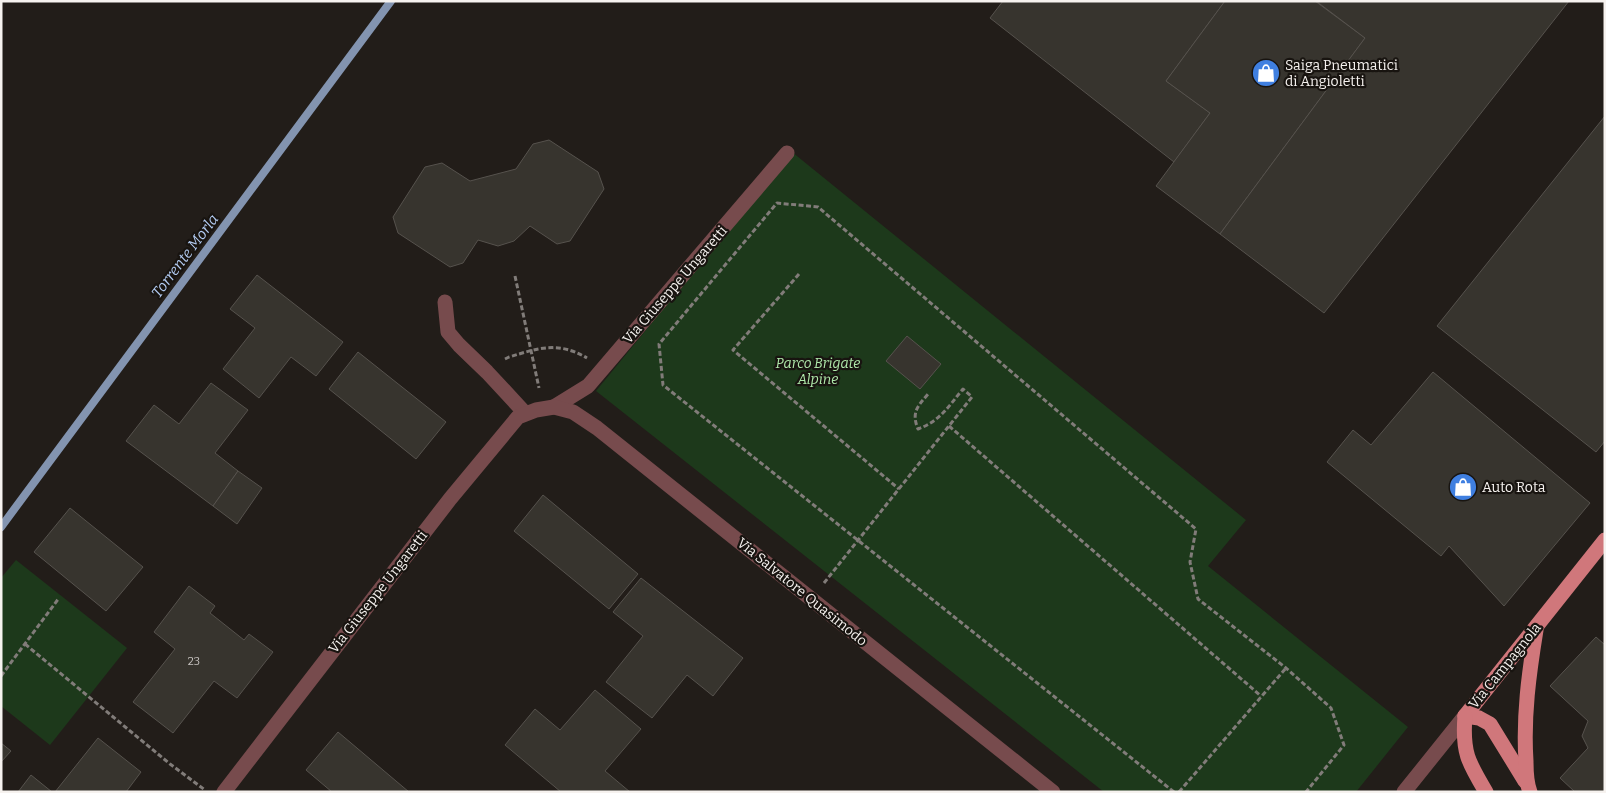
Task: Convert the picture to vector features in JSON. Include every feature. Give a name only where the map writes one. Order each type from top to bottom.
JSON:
[{"type":"main road","name":"Via Campagnola","points":[[1465,716],[1537,628],[1605,540]]},
{"type":"main road","points":[[1529,788],[1525,749],[1527,695],[1537,628]]},
{"type":"main road","points":[[1486,792],[1474,772],[1465,750],[1465,716],[1479,718],[1490,724],[1529,788]]},
{"type":"street","name":"Via Giuseppe Ungaretti","points":[[224,792],[450,499],[518,417],[525,413],[549,407],[588,386],[787,153]]},
{"type":"street","points":[[445,302],[448,332],[525,413]]},
{"type":"street","name":"Via Salvatore Quasimodo","points":[[549,407],[573,412],[596,428],[1053,792]]},
{"type":"street","name":"Via Campagnola","points":[[1404,792],[1465,716]]},
{"type":"path","points":[[1174,792],[663,385],[659,344],[777,203],[818,207],[1196,529],[1190,562],[1198,599],[1286,668],[1331,708],[1344,745],[1306,792]]},
{"type":"path","points":[[799,274],[733,350],[899,489]]},
{"type":"path","points":[[515,276],[531,350],[549,407]]},
{"type":"path","points":[[487,372],[509,356],[548,347],[573,350],[604,368]]},
{"type":"path","points":[[811,599],[972,397],[963,389],[942,415],[929,425],[918,429],[914,419],[917,407],[928,394]]},
{"type":"path","points":[[949,426],[1261,696]]},
{"type":"path","points":[[1,676],[59,598]]},
{"type":"path","points":[[25,644],[206,792]]},
{"type":"path","points":[[1179,792],[1286,668]]},
{"type":"green space","name":"Parco Brigate Alpine","points":[[792,152],[1246,520],[1208,566],[1408,727],[1356,792],[1104,792],[596,391]]},
{"type":"green space","points":[[16,560],[127,648],[50,745],[1,706],[1,578]]},
{"type":"building","points":[[1003,1],[1225,1],[1166,81],[1210,113],[1174,162],[990,18]]},
{"type":"building","points":[[1225,1],[1315,1],[1365,38],[1220,234],[1156,186],[1210,113],[1166,81]]},
{"type":"building","points":[[1316,1],[1569,1],[1324,313],[1220,234],[1365,38]]},
{"type":"building","points":[[1605,116],[1605,441],[1596,452],[1437,326]]},
{"type":"building","points":[[549,140],[598,172],[604,189],[570,241],[557,244],[530,226],[514,241],[498,246],[478,240],[463,263],[450,267],[398,233],[393,217],[425,167],[442,163],[470,181],[516,169],[533,144]]},
{"type":"building","points":[[257,275],[343,342],[316,376],[291,357],[259,398],[223,369],[255,328],[230,309]]},
{"type":"building","points":[[907,336],[941,364],[920,389],[886,361]]},
{"type":"building","points":[[358,352],[446,422],[416,459],[329,389]]},
{"type":"building","points":[[1433,372],[1590,503],[1504,606],[1449,546],[1441,556],[1327,462],[1353,430],[1371,445]]},
{"type":"building","points":[[211,383],[248,410],[215,453],[238,471],[213,506],[126,441],[154,405],[179,424]]},
{"type":"building","points":[[238,471],[262,488],[237,524],[213,506]]},
{"type":"building","points":[[543,495],[638,574],[609,609],[514,531]]},
{"type":"building","points":[[70,508],[143,567],[106,611],[34,552]]},
{"type":"building","points":[[641,578],[743,658],[713,696],[687,675],[652,718],[606,682],[643,636],[613,612]]},
{"type":"building","points":[[189,586],[215,606],[210,613],[244,640],[249,634],[273,652],[237,698],[214,681],[173,733],[133,702],[175,649],[154,632]]},
{"type":"building","points":[[1596,637],[1605,645],[1605,792],[1575,792],[1560,778],[1588,748],[1582,736],[1588,721],[1550,686]]},
{"type":"building","points":[[595,690],[641,729],[605,771],[630,792],[561,792],[505,745],[535,709],[560,730]]},
{"type":"building","points":[[338,732],[409,792],[332,792],[306,770]]},
{"type":"building","points":[[98,738],[141,772],[126,792],[55,792]]},
{"type":"building","points":[[1,743],[11,751],[1,762]]},
{"type":"building","points":[[31,775],[52,792],[18,792]]},
{"type":"waterway","name":"Torrente Morla","points":[[1,527],[391,1]]},
{"type":"place","name":"Saiga Pneumatici di Angioletti","points":[[1266,73]]},
{"type":"place","name":"Auto Rota","points":[[1463,487]]}]
